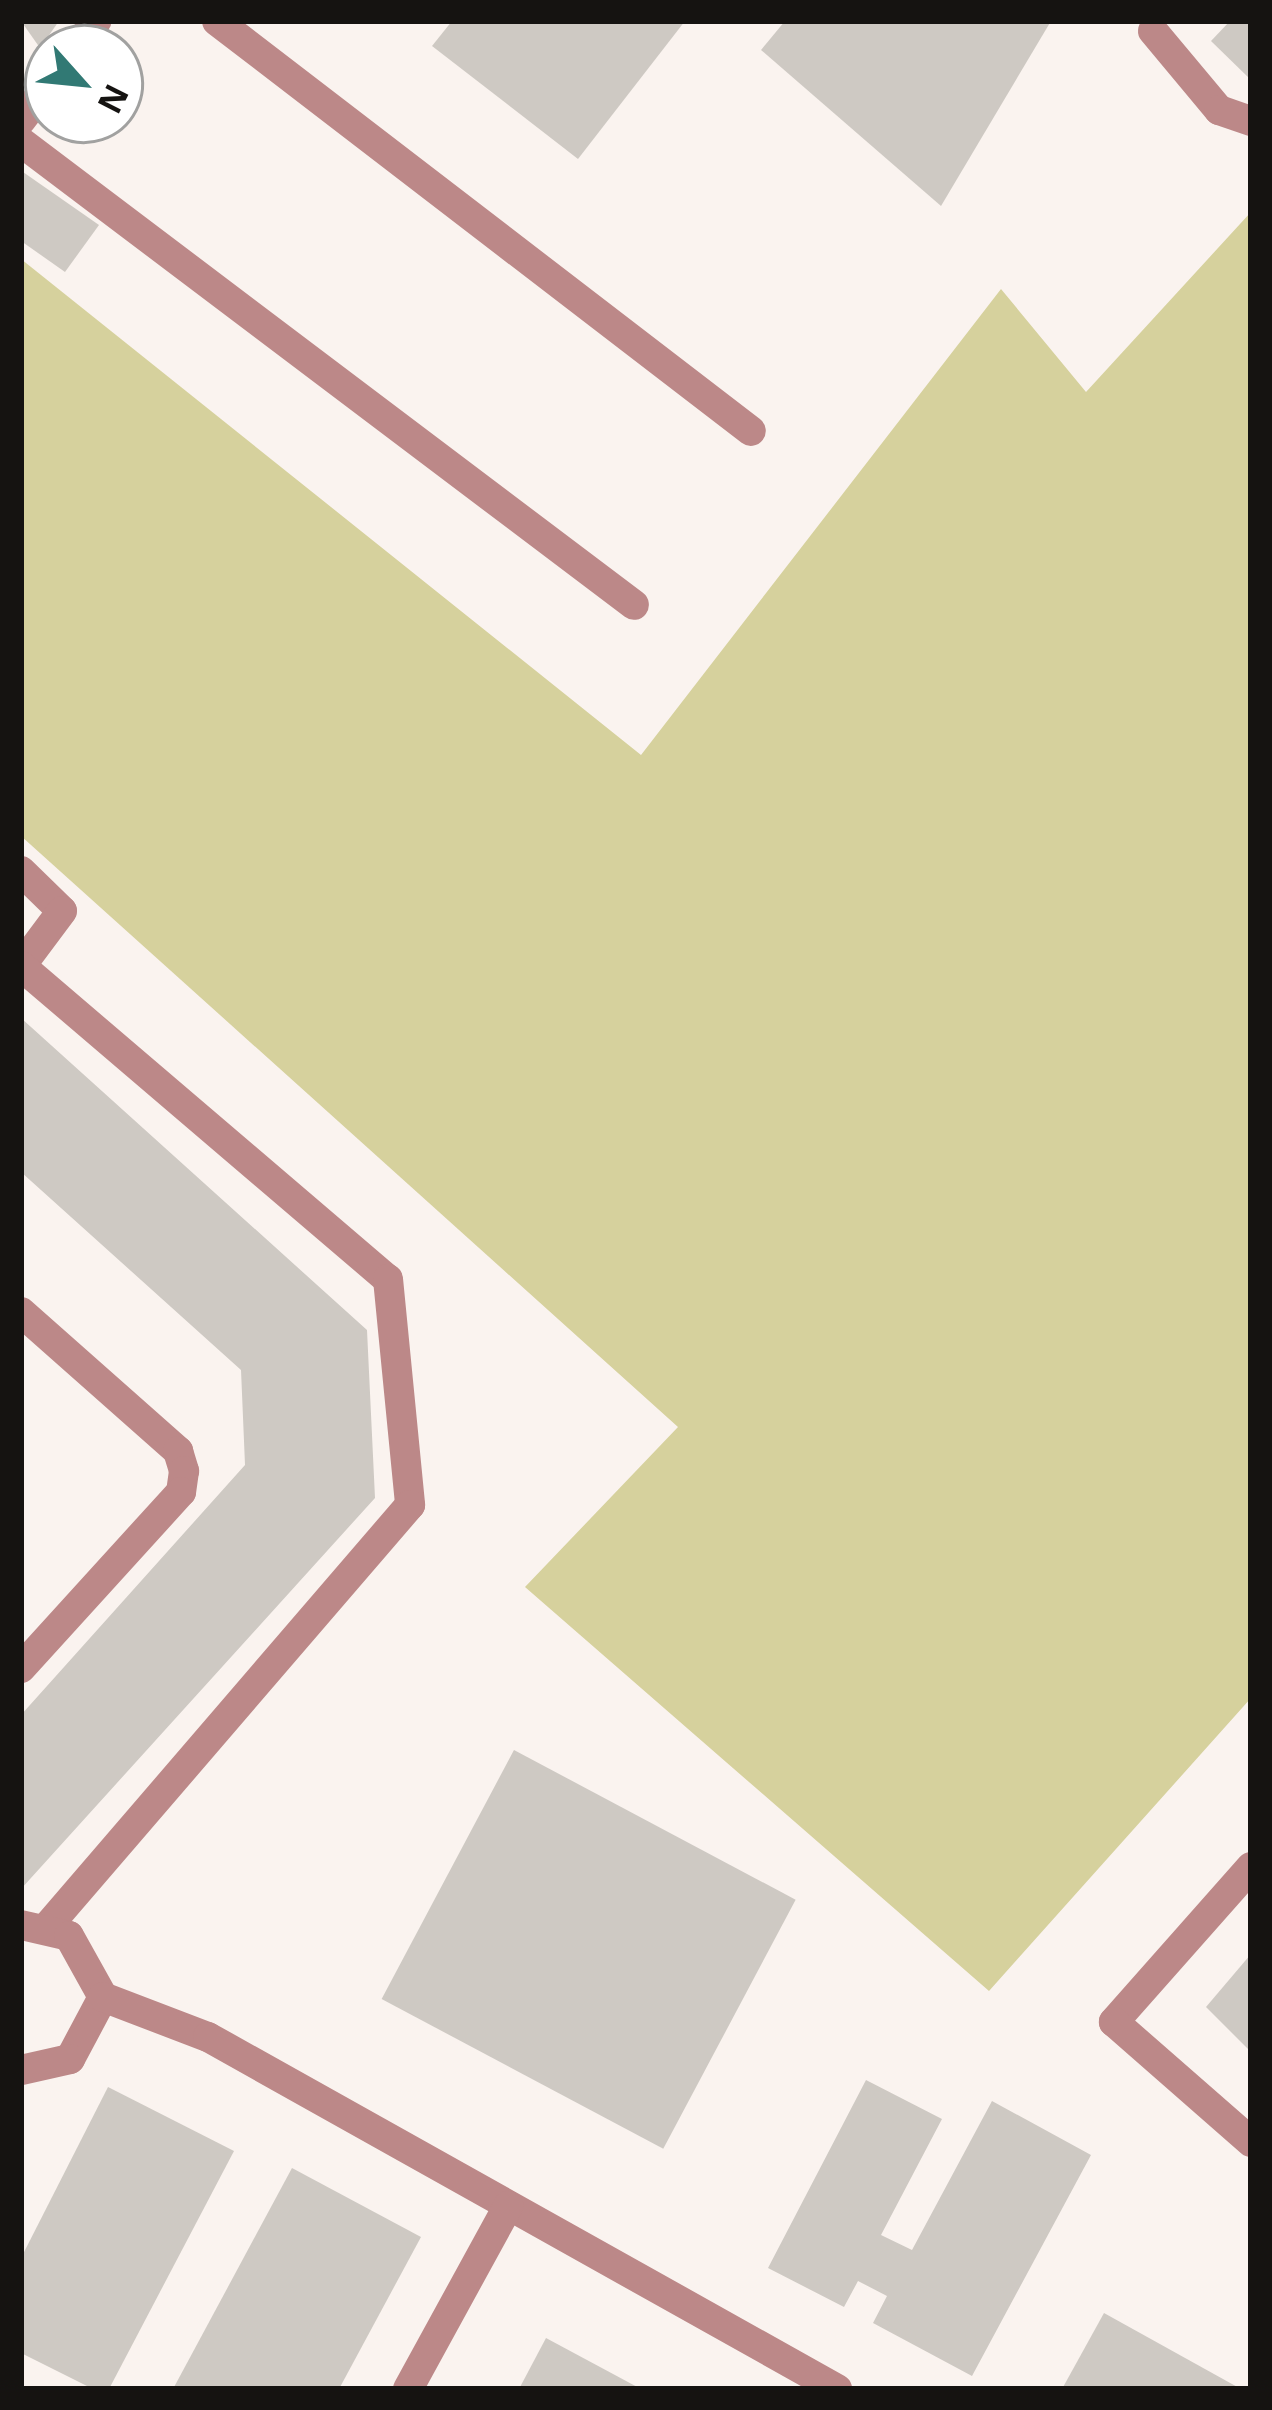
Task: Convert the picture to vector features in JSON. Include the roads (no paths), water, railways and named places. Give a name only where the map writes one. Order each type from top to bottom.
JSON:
[{"type":"street","points":[[217,21],[752,431]]},
{"type":"street","points":[[1153,32],[1219,110],[1251,122]]},
{"type":"street","points":[[21,142],[634,605]]},
{"type":"street","points":[[21,871],[62,909],[21,966],[388,1279],[410,1505],[34,1926],[87,1952],[103,1997],[88,2043],[23,2074]]},
{"type":"street","points":[[21,1312],[178,1451],[184,1471],[181,1492],[21,1669]]},
{"type":"street","points":[[1251,1868],[1114,2022],[1251,2142]]},
{"type":"street","points":[[103,1997],[208,2037],[837,2389]]},
{"type":"street","points":[[408,2389],[508,2206]]}]
